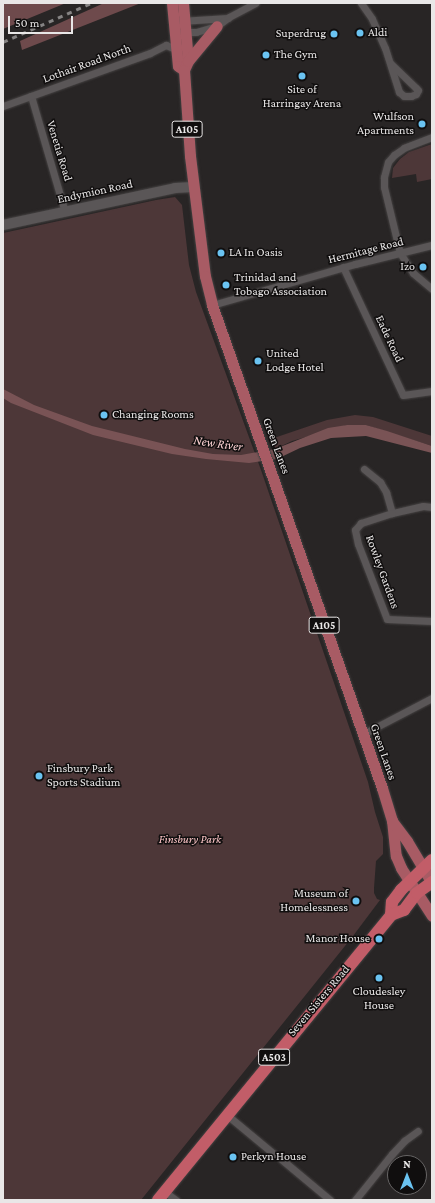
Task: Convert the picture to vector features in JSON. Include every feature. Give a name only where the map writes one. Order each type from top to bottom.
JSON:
[{"type":"highway","name":"Seven Sisters Road","points":[[391,915],[392,902],[409,881],[427,864]]},
{"type":"highway","name":"Seven Sisters Road","points":[[161,1196],[391,915],[404,910],[417,893],[432,882]]},
{"type":"main road","name":"Green Lanes","points":[[172,3],[180,21]]},
{"type":"main road","name":"Green Lanes","points":[[183,3],[180,21],[186,65],[193,187],[205,276],[212,305],[272,471],[392,820],[396,856],[409,881],[432,916]]},
{"type":"main road","points":[[186,65],[217,26]]},
{"type":"main road","name":"Green Lanes","points":[[181,32],[177,50],[178,66],[186,65]]},
{"type":"main road","name":"Endymion Road","points":[[3,225],[175,188],[193,187]]},
{"type":"main road","name":"Green Lanes","points":[[392,820],[407,841],[427,864],[432,882]]},
{"type":"street","points":[[181,32],[202,31],[217,26],[229,17],[255,3]]},
{"type":"street","points":[[361,3],[372,19],[391,64],[399,92],[404,96],[416,94],[418,90],[391,64]]},
{"type":"street","points":[[180,21],[229,17]]},
{"type":"street","name":"Lothair Road North","points":[[3,106],[150,53],[166,45],[177,50]]},
{"type":"street","name":"Venetia Road","points":[[31,96],[65,212]]},
{"type":"street","points":[[432,137],[404,148],[394,155],[385,170],[384,187],[400,253],[412,273],[432,289]]},
{"type":"street","name":"Hermitage Road","points":[[212,305],[343,267],[432,245]]},
{"type":"street","name":"Eade Road","points":[[343,267],[403,394],[432,391]]},
{"type":"street","points":[[364,469],[380,482],[386,492],[392,513]]},
{"type":"street","name":"Rowley Gardens","points":[[432,507],[423,506],[392,513],[360,523],[355,530],[358,544],[387,619],[432,621]]},
{"type":"street","points":[[363,734],[432,698]]},
{"type":"street","points":[[227,1115],[274,1154]]},
{"type":"street","points":[[355,1200],[392,1154],[404,1141],[418,1130]]},
{"type":"street","points":[[281,1159],[330,1200]]},
{"type":"street","points":[[161,1196],[176,1200]]},
{"type":"green space","points":[[432,144],[432,179],[417,182],[416,174],[392,178],[393,168],[400,159],[409,152]]},
{"type":"green space","name":"Finsbury Park","points":[[175,197],[182,205],[189,265],[196,292],[261,470],[368,782],[383,837],[383,854],[376,861],[374,888],[374,893],[377,899],[380,900],[353,936],[141,1200],[3,1200],[3,233]]},
{"type":"green space","points":[[355,415],[373,417],[432,436],[432,446],[366,425],[347,425],[292,441],[275,449],[271,439],[327,420]]},
{"type":"shaded area","points":[[3,3],[66,3],[3,29]]},
{"type":"shaded area","points":[[104,3],[141,3],[22,50],[20,41]]},
{"type":"shaded area","points":[[3,389],[34,405],[92,426],[185,449],[213,454],[241,455],[275,449],[328,428],[347,425],[366,425],[387,431],[432,446],[432,453],[366,436],[331,438],[300,448],[277,459],[249,463],[172,454],[93,435],[11,403],[3,398]]},
{"type":"railway","points":[[3,42],[91,3]]},
{"type":"place","name":"Aldi","points":[[360,33]]},
{"type":"place","name":"Superdrug","points":[[334,34]]},
{"type":"place","name":"The Gym","points":[[266,55]]},
{"type":"place","name":"Site of Harringay Arena","points":[[302,76]]},
{"type":"place","name":"Wulfson Apartments","points":[[422,124]]},
{"type":"place","name":"LA In Oasis","points":[[221,253]]},
{"type":"place","name":"Izo","points":[[423,267]]},
{"type":"place","name":"Trinidad and Tobago Association","points":[[226,285]]},
{"type":"place","name":"United Lodge Hotel","points":[[258,361]]},
{"type":"place","name":"Changing Rooms","points":[[104,415]]},
{"type":"place","name":"Finsbury Park Sports Stadium","points":[[39,776]]},
{"type":"place","name":"Museum of Homelessness","points":[[356,901]]},
{"type":"place","name":"Manor House","points":[[379,939]]},
{"type":"place","name":"Cloudesley House","points":[[379,978]]},
{"type":"place","name":"Perkyn House","points":[[233,1157]]},
{"type":"water label","name":"New River","points":[[218,444]]}]
